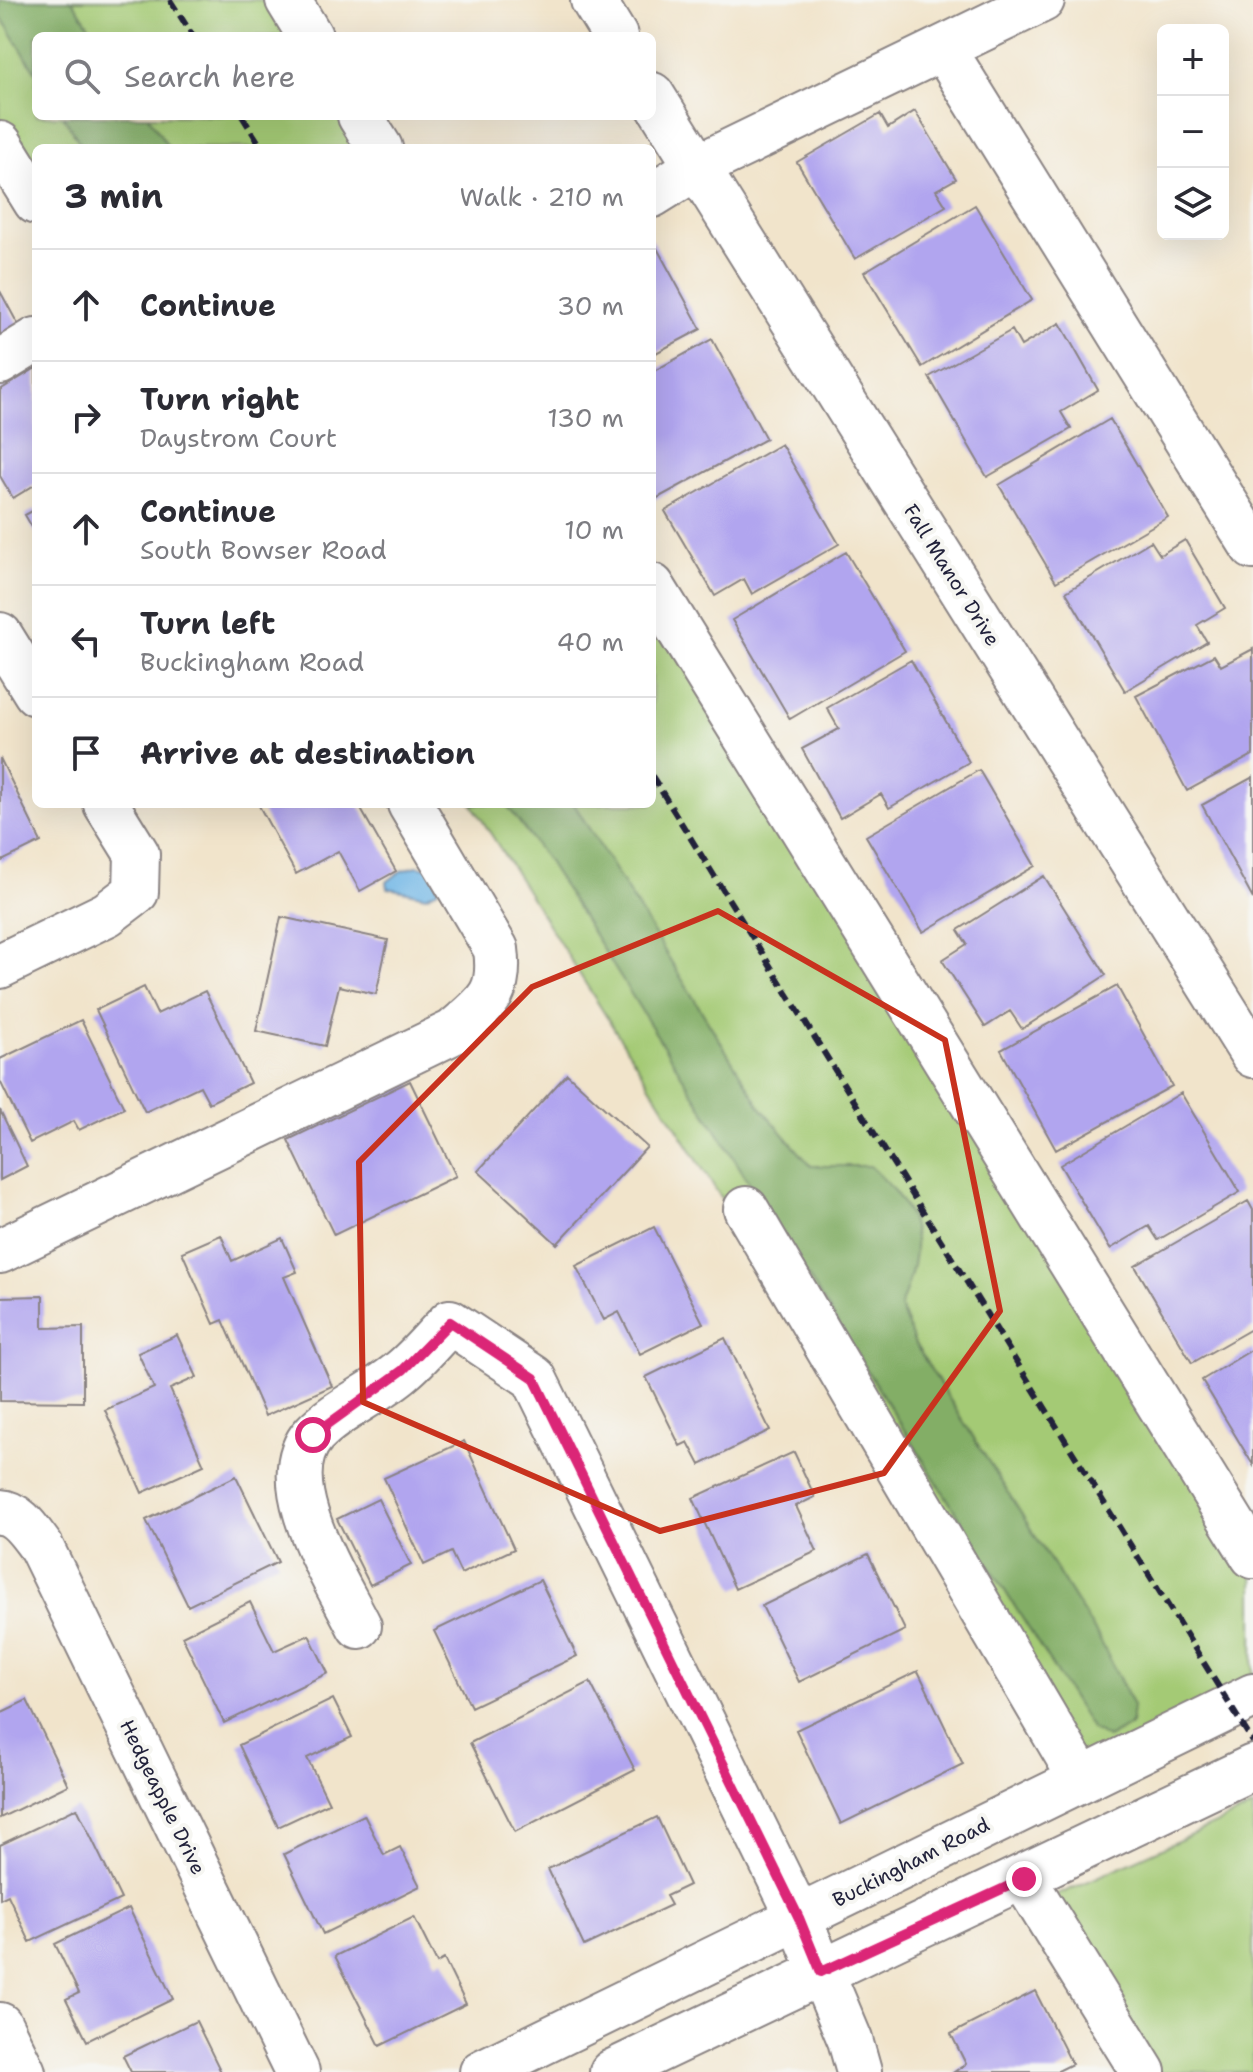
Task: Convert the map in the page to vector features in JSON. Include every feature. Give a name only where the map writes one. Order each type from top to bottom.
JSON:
[{"type":"street","points":[[288,0],[308,32]]},
{"type":"street","points":[[593,0],[613,32]]},
{"type":"street","points":[[656,193],[697,167],[1042,0]]},
{"type":"street","points":[[943,48],[1253,547]]},
{"type":"street","name":"Fall Manor Drive","points":[[656,101],[1253,1055]]},
{"type":"street","points":[[362,120],[378,144]]},
{"type":"street","points":[[0,144],[32,196]]},
{"type":"street","points":[[0,362],[32,342]]},
{"type":"street","points":[[656,592],[1253,1556]]},
{"type":"street","points":[[0,966],[107,914],[136,892],[137,854],[108,808]]},
{"type":"street","points":[[0,1251],[453,1032],[486,1004],[499,976],[496,949],[412,808]]},
{"type":"street","points":[[746,1209],[1080,1777]]},
{"type":"street","points":[[359,1626],[309,1523],[300,1495],[300,1460],[313,1435],[403,1370],[450,1322],[534,1378],[799,1918],[850,2040],[859,2072]]},
{"type":"street","name":"Hedgeapple Drive","points":[[12,1518],[41,1547],[297,2072]]},
{"type":"street","name":"Buckingham Road","points":[[482,2072],[1080,1777],[1253,1696]]},
{"type":"street","points":[[612,2072],[1024,1879],[1253,1767]]},
{"type":"street","points":[[1024,1879],[1143,2072]]},
{"type":"street","points":[[0,2025],[23,2072]]},
{"type":"highlighted area","points":[[718,911],[945,1040],[1000,1311],[884,1473],[660,1531],[363,1402],[359,1162],[532,987]]},
{"type":"green space","points":[[0,0],[275,0],[295,32],[32,32],[32,120],[350,120],[366,144],[32,144],[32,199],[0,147]]},
{"type":"green space","points":[[0,0],[72,0],[93,32],[32,32],[32,67],[0,15]]},
{"type":"green space","points":[[66,120],[151,120],[166,144],[80,144]]},
{"type":"green space","points":[[656,610],[1253,1568],[1253,1690],[1081,1767],[475,808],[656,808]]},
{"type":"green space","points":[[509,808],[576,808],[762,1109],[811,1166],[870,1166],[900,1199],[914,1230],[915,1246],[900,1307],[915,1344],[1099,1638],[1133,1706],[1131,1725],[1107,1738],[1091,1728],[547,860]]},
{"type":"green space","points":[[1253,1807],[1253,2072],[1158,2072],[1051,1898]]},
{"type":"water","points":[[417,866],[435,869],[438,890],[426,896],[388,888],[387,882],[401,871]]},
{"type":"building","points":[[915,111],[956,179],[936,190],[946,206],[855,259],[797,162],[880,114],[888,128]]},
{"type":"building","points":[[975,205],[1032,300],[922,367],[864,272]]},
{"type":"building","points":[[656,246],[701,329],[656,353]]},
{"type":"building","points":[[0,291],[20,328],[0,339]]},
{"type":"building","points":[[1060,323],[1098,390],[1061,412],[1071,429],[987,477],[929,377],[1012,330],[1021,346]]},
{"type":"building","points":[[712,339],[766,439],[656,499],[656,370]]},
{"type":"building","points":[[32,370],[32,486],[13,498],[0,476],[0,390]]},
{"type":"building","points":[[1110,419],[1168,517],[1056,582],[999,485]]},
{"type":"building","points":[[781,444],[839,544],[752,594],[744,579],[715,596],[665,511]]},
{"type":"building","points":[[32,511],[32,527],[25,515]]},
{"type":"building","points":[[1185,540],[1225,608],[1197,625],[1207,642],[1125,691],[1066,592],[1151,541],[1160,555]]},
{"type":"building","points":[[846,552],[905,651],[790,719],[732,620]]},
{"type":"building","points":[[1253,649],[1253,755],[1187,791],[1136,696],[1214,655],[1221,666]]},
{"type":"building","points":[[911,660],[969,762],[889,808],[881,794],[840,818],[802,749],[839,729],[827,708]]},
{"type":"building","points":[[0,758],[41,842],[0,862]]},
{"type":"building","points":[[979,770],[1035,866],[923,932],[866,836]]},
{"type":"building","points":[[1253,777],[1253,899],[1202,805]]},
{"type":"building","points":[[260,808],[360,808],[396,871],[360,891],[338,851],[296,874]]},
{"type":"building","points":[[1044,876],[1106,975],[1022,1029],[1010,1011],[985,1027],[942,960],[967,944],[958,930]]},
{"type":"building","points":[[281,917],[388,940],[376,994],[339,986],[325,1046],[256,1031]]},
{"type":"building","points":[[1117,986],[1172,1086],[1056,1150],[1001,1050]]},
{"type":"building","points":[[144,987],[157,1014],[205,991],[250,1083],[209,1103],[200,1086],[145,1112],[96,1010]]},
{"type":"building","points":[[81,1020],[124,1108],[79,1130],[74,1121],[30,1143],[0,1081],[0,1059]]},
{"type":"building","points":[[567,1074],[647,1147],[557,1244],[478,1171]]},
{"type":"building","points":[[410,1081],[456,1176],[334,1235],[288,1140]]},
{"type":"building","points":[[1181,1093],[1240,1192],[1158,1240],[1149,1226],[1110,1249],[1060,1165]]},
{"type":"building","points":[[0,1110],[27,1166],[0,1180]]},
{"type":"building","points":[[1248,1201],[1253,1210],[1253,1328],[1192,1363],[1135,1266]]},
{"type":"building","points":[[654,1227],[703,1323],[640,1354],[619,1312],[604,1320],[576,1266]]},
{"type":"building","points":[[221,1235],[232,1261],[282,1238],[297,1272],[284,1277],[332,1386],[265,1416],[223,1320],[214,1324],[182,1252]]},
{"type":"building","points":[[43,1296],[43,1328],[83,1327],[83,1402],[0,1401],[0,1297]]},
{"type":"building","points":[[177,1335],[197,1377],[170,1389],[204,1465],[142,1493],[105,1410],[154,1388],[138,1353]]},
{"type":"building","points":[[725,1338],[770,1430],[700,1465],[688,1442],[680,1446],[646,1377]]},
{"type":"building","points":[[1253,1349],[1253,1465],[1202,1380]]},
{"type":"building","points":[[464,1441],[514,1549],[461,1574],[451,1552],[424,1565],[384,1478]]},
{"type":"building","points":[[794,1452],[815,1497],[796,1506],[817,1551],[735,1589],[693,1498]]},
{"type":"building","points":[[236,1476],[278,1562],[188,1606],[146,1520]]},
{"type":"building","points":[[378,1499],[411,1565],[370,1585],[337,1519]]},
{"type":"building","points":[[868,1554],[905,1630],[799,1682],[762,1606]]},
{"type":"building","points":[[540,1580],[577,1656],[471,1707],[434,1631]]},
{"type":"building","points":[[250,1602],[274,1651],[309,1635],[328,1673],[224,1723],[182,1636]]},
{"type":"building","points":[[918,1671],[963,1764],[841,1824],[796,1730]]},
{"type":"building","points":[[590,1682],[635,1770],[515,1832],[470,1743]]},
{"type":"building","points":[[333,1699],[352,1737],[307,1758],[329,1803],[278,1827],[239,1745]]},
{"type":"building","points":[[27,1700],[68,1785],[0,1818],[0,1713]]},
{"type":"building","points":[[77,1808],[121,1899],[30,1942],[8,1895],[0,1899],[0,1845]]},
{"type":"building","points":[[364,1815],[384,1855],[400,1847],[420,1886],[323,1934],[284,1854]]},
{"type":"building","points":[[657,1817],[689,1885],[666,1896],[671,1905],[584,1946],[548,1869]]},
{"type":"building","points":[[129,1908],[173,1999],[87,2041],[66,1999],[79,1993],[55,1944]]},
{"type":"building","points":[[414,1917],[437,1963],[444,1959],[466,2004],[380,2046],[335,1956]]},
{"type":"building","points":[[1035,1991],[1072,2064],[1056,2072],[954,2072],[966,2064],[951,2034]]},
{"type":"building","points":[[196,2021],[221,2072],[131,2072],[123,2056]]},
{"type":"railway","points":[[170,0],[190,32]]},
{"type":"railway","points":[[244,120],[260,144]]},
{"type":"railway","points":[[656,782],[1253,1742]]},
{"type":"route","points":[[313,1435],[403,1370],[450,1322],[534,1378],[799,1918],[821,1972],[1024,1879]]}]
